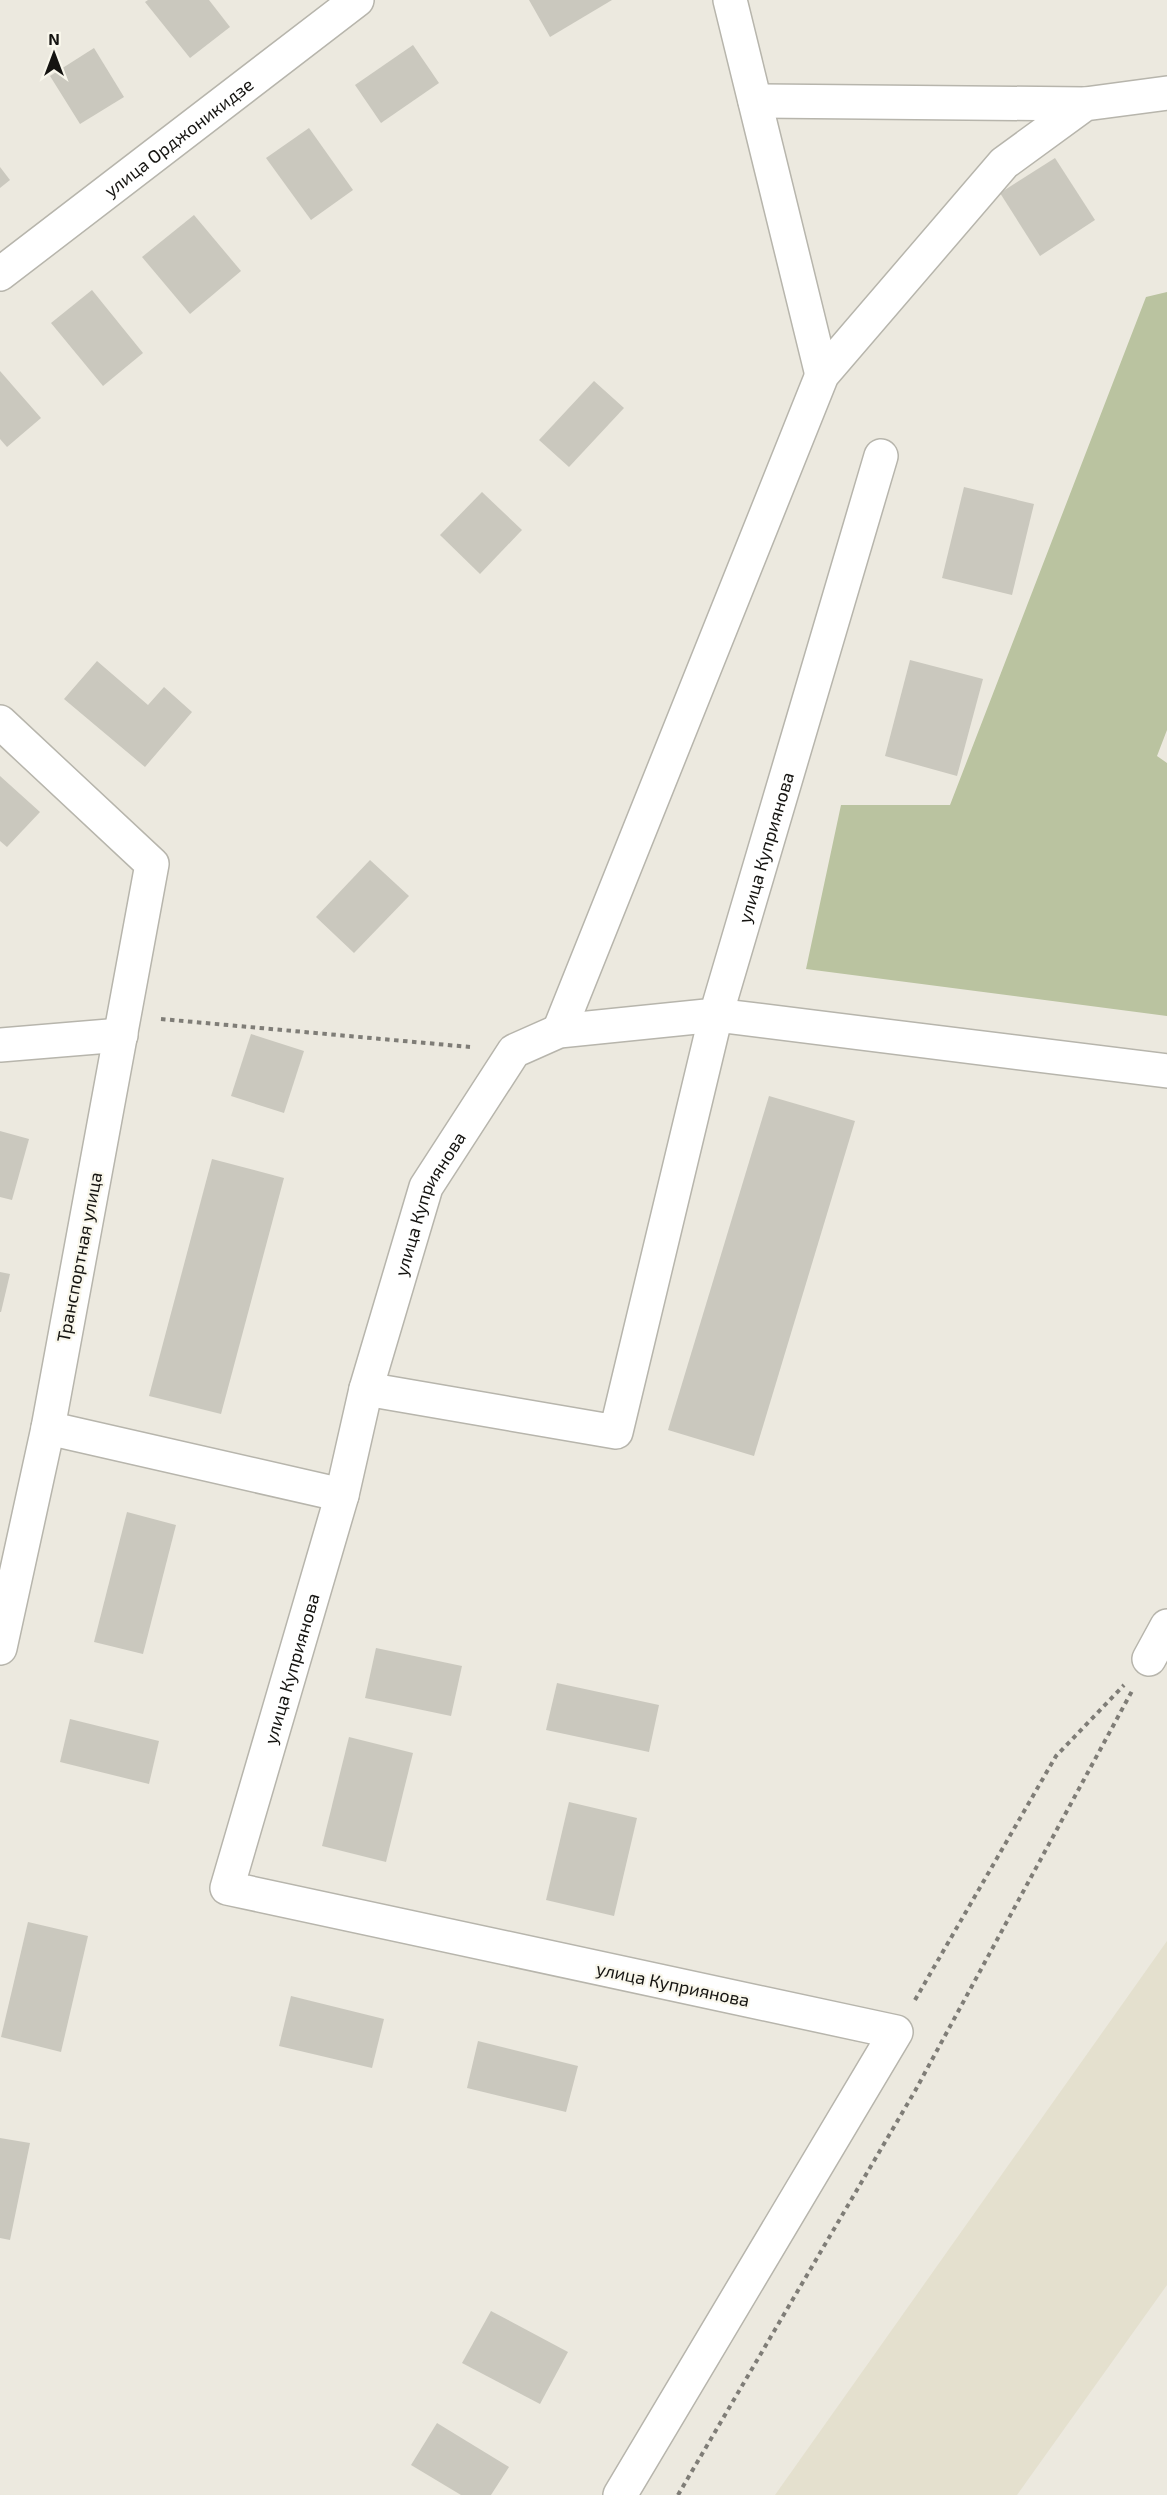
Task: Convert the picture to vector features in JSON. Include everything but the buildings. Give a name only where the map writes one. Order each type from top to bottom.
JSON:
[{"type":"street","name":"улица Орджоникидзе","points":[[0,274],[357,0]]},
{"type":"street","points":[[730,0],[822,375]]},
{"type":"street","points":[[755,101],[1085,104],[1167,93]]},
{"type":"street","points":[[559,1031],[822,375],[1004,162],[1085,104]]},
{"type":"street","name":"улица Куприянова","points":[[366,1389],[616,1432],[716,1015],[881,456]]},
{"type":"street","name":"Транспортная улица","points":[[0,722],[152,864],[48,1428],[0,1648]]},
{"type":"street","points":[[514,1051],[559,1031],[716,1015],[1167,1071]]},
{"type":"street","points":[[0,1044],[123,1025]]},
{"type":"street","name":"улица Куприянова","points":[[514,1051],[426,1187],[366,1389],[342,1495],[227,1888],[897,2032]]},
{"type":"street","points":[[48,1428],[342,1495]]},
{"type":"street","points":[[1149,1659],[1167,1626]]},
{"type":"street","points":[[620,2495],[897,2032]]},
{"type":"path","points":[[123,1025],[514,1051]]},
{"type":"path","points":[[897,2032],[1056,1756],[1149,1659]]},
{"type":"path","points":[[678,2495],[915,2091],[1149,1659]]},
{"type":"shaded area","points":[[1167,1941],[1167,2285],[1017,2495],[775,2495]]},
{"type":"green space","points":[[1167,292],[1167,730],[1157,756],[1167,763],[1167,1016],[806,969],[841,805],[950,805],[1146,297]]}]
